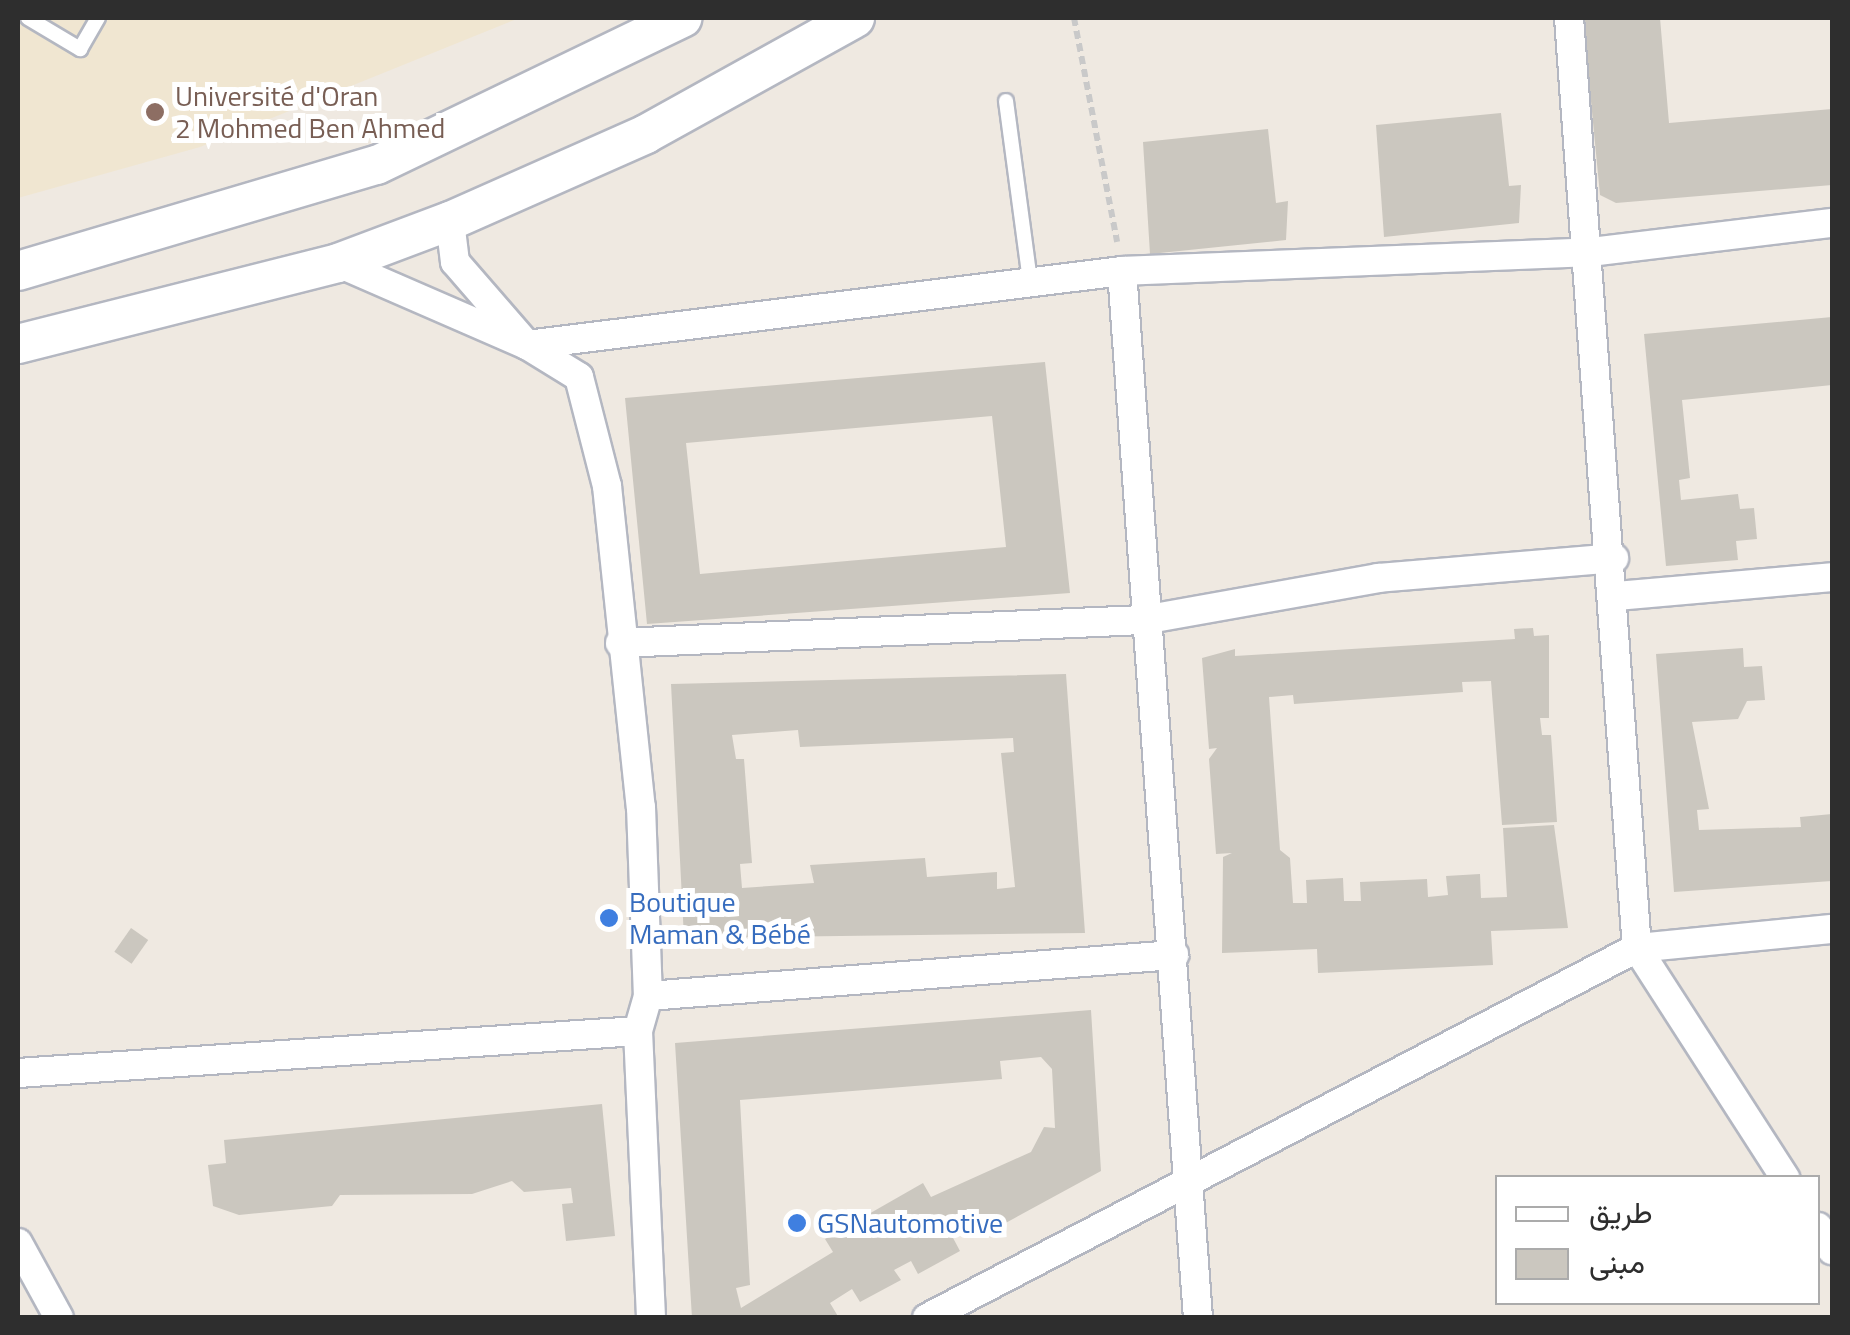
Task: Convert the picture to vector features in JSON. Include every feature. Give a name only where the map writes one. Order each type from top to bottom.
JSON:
[{"type":"main road","points":[[18,271],[377,165],[682,18]]},
{"type":"main road","points":[[18,344],[338,263],[450,221],[646,134],[855,18]]},
{"type":"street","points":[[1569,18],[1614,558],[1637,948],[1783,1175]]},
{"type":"street","points":[[450,221],[455,262],[528,345]]},
{"type":"street","points":[[528,345],[1122,271],[1591,252],[1832,223]]},
{"type":"street","points":[[338,263],[528,345],[579,377],[591,410],[642,807],[648,996],[638,1031],[651,1318]]},
{"type":"street","points":[[1122,271],[1143,620],[1174,954],[1184,1178],[1198,1318]]},
{"type":"street","points":[[620,643],[1143,620],[1378,578],[1614,558]]},
{"type":"street","points":[[1616,596],[1832,577]]},
{"type":"street","points":[[928,1318],[1184,1178],[1637,948],[1832,929]]},
{"type":"street","points":[[648,996],[1174,954]]},
{"type":"street","points":[[18,1073],[638,1031]]},
{"type":"street","points":[[18,1244],[60,1318]]},
{"type":"lane","points":[[28,18],[80,49],[98,18]]},
{"type":"lane","points":[[1006,101],[1030,282]]},
{"type":"path","points":[[1074,18],[1122,271]]},
{"type":"shaded area","name":"Université d'Oran 2 Mohmed Ben Ahmed","points":[[18,18],[519,18],[200,147],[18,198]]},
{"type":"building","points":[[1583,18],[1660,18],[1669,123],[1832,109],[1832,185],[1616,203],[1600,195]]},
{"type":"building","points":[[1501,113],[1509,186],[1521,185],[1519,223],[1384,237],[1376,125]]},
{"type":"building","points":[[1268,129],[1276,203],[1288,201],[1286,240],[1150,254],[1143,142]]},
{"type":"building","points":[[1832,317],[1832,385],[1682,400],[1690,478],[1679,480],[1681,500],[1738,494],[1740,509],[1754,508],[1757,539],[1736,541],[1738,560],[1666,566],[1644,334]]},
{"type":"building","points":[[1045,362],[1070,593],[647,624],[625,398]],"holes":[[[992,416],[1006,547],[700,574],[686,443]]]},
{"type":"building","points":[[1533,628],[1534,636],[1549,635],[1549,718],[1540,718],[1542,735],[1551,735],[1557,822],[1502,825],[1491,681],[1462,682],[1463,692],[1294,704],[1293,695],[1269,697],[1280,850],[1290,858],[1293,903],[1307,903],[1306,880],[1343,878],[1344,901],[1361,901],[1360,882],[1427,879],[1428,897],[1448,895],[1446,876],[1480,874],[1481,898],[1507,897],[1503,828],[1554,825],[1568,928],[1491,931],[1493,965],[1318,973],[1317,949],[1222,953],[1223,857],[1232,853],[1216,854],[1209,759],[1217,748],[1209,749],[1202,658],[1235,649],[1235,656],[1515,639],[1514,629]]},
{"type":"building","points":[[1743,648],[1744,667],[1762,666],[1765,700],[1747,701],[1738,719],[1692,722],[1709,809],[1697,810],[1699,830],[1801,827],[1800,817],[1832,814],[1832,881],[1674,892],[1656,654]]},
{"type":"building","points":[[1066,674],[1085,933],[684,938],[671,684]],"holes":[[[798,730],[800,747],[1013,738],[1014,752],[1001,753],[1015,887],[997,889],[997,872],[927,877],[925,858],[810,865],[814,883],[742,888],[740,864],[752,863],[744,759],[736,759],[732,735]]]},
{"type":"building","points":[[131,928],[148,940],[132,964],[114,952]]},
{"type":"building","points":[[1091,1010],[1101,1171],[978,1238],[972,1225],[952,1236],[960,1251],[918,1274],[911,1261],[894,1270],[901,1280],[860,1302],[852,1289],[830,1303],[839,1318],[692,1318],[675,1043]],"holes":[[[1041,1057],[1052,1069],[1055,1128],[1044,1127],[1031,1152],[931,1197],[923,1183],[825,1239],[833,1252],[741,1308],[736,1288],[750,1285],[740,1100],[1002,1079],[1000,1061]]]},
{"type":"building","points":[[602,1104],[615,1236],[566,1241],[562,1204],[573,1203],[571,1188],[524,1192],[512,1181],[472,1194],[340,1195],[332,1206],[239,1215],[213,1206],[208,1165],[226,1163],[224,1140]]},
{"type":"place","name":"Université d'Oran 2 Mohmed Ben Ahmed","points":[[155,112]]},
{"type":"place","name":"Boutique Maman & Bébé","points":[[609,918]]},
{"type":"place","name":"GSNautomotive","points":[[797,1223]]}]
